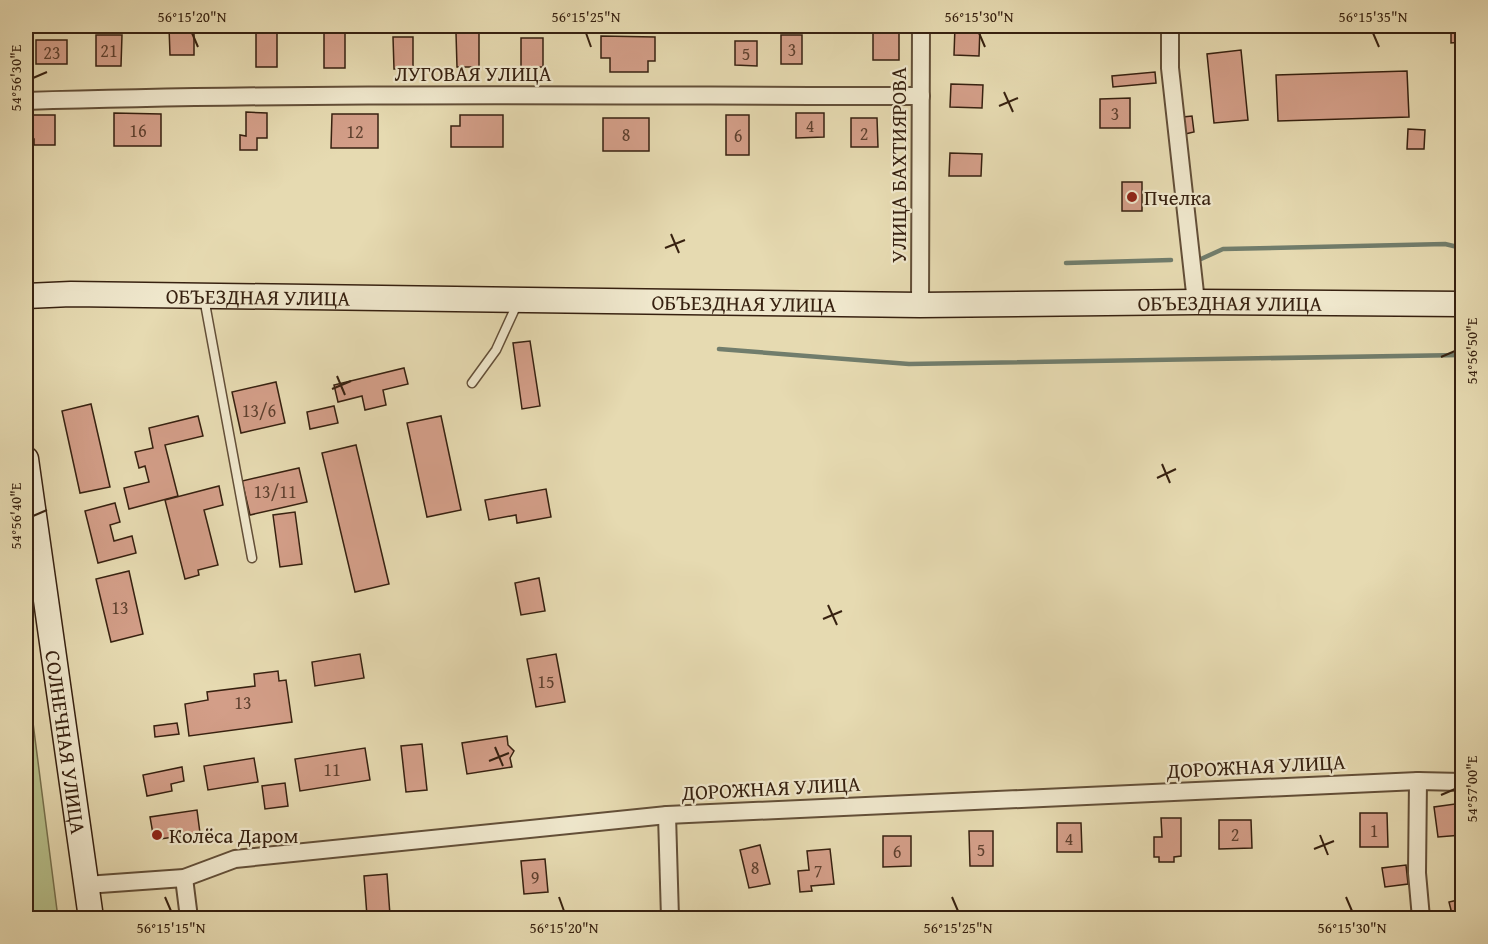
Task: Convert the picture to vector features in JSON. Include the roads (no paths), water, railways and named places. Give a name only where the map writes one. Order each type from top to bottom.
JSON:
[{"type":"main road","name":"ОБЪЕЗДНАЯ УЛИЦА","points":[[26,296],[71,294],[920,304],[1196,302],[1462,304]]},
{"type":"main road","name":"СОЛНЕЧНАЯ УЛИЦА","points":[[26,459],[91,918]]},
{"type":"street","name":"УЛИЦА БАХТИЯРОВА","points":[[920,304],[921,26]]},
{"type":"street","points":[[1170,26],[1170,68],[1196,302]]},
{"type":"street","name":"ЛУГОВАЯ УЛИЦА","points":[[26,101],[381,95],[921,96]]},
{"type":"street","points":[[1418,781],[1416,873],[1421,918]]},
{"type":"street","name":"ДОРОЖНАЯ УЛИЦА","points":[[86,885],[184,878],[236,859],[667,815],[1418,781],[1462,782]]},
{"type":"street","points":[[667,815],[670,918]]},
{"type":"street","points":[[184,878],[189,918]]},
{"type":"lane","points":[[204,297],[252,558]]},
{"type":"lane","points":[[472,383],[496,350],[518,301]]},
{"type":"waterway","points":[[1201,259],[1223,249],[1445,244],[1462,248]]},
{"type":"waterway","points":[[1066,263],[1171,260]]},
{"type":"waterway","points":[[719,349],[909,364],[1462,355]]},
{"type":"place","name":"Пчелка","points":[[1132,197]]},
{"type":"place","name":"Колёса Даром","points":[[157,835]]}]
